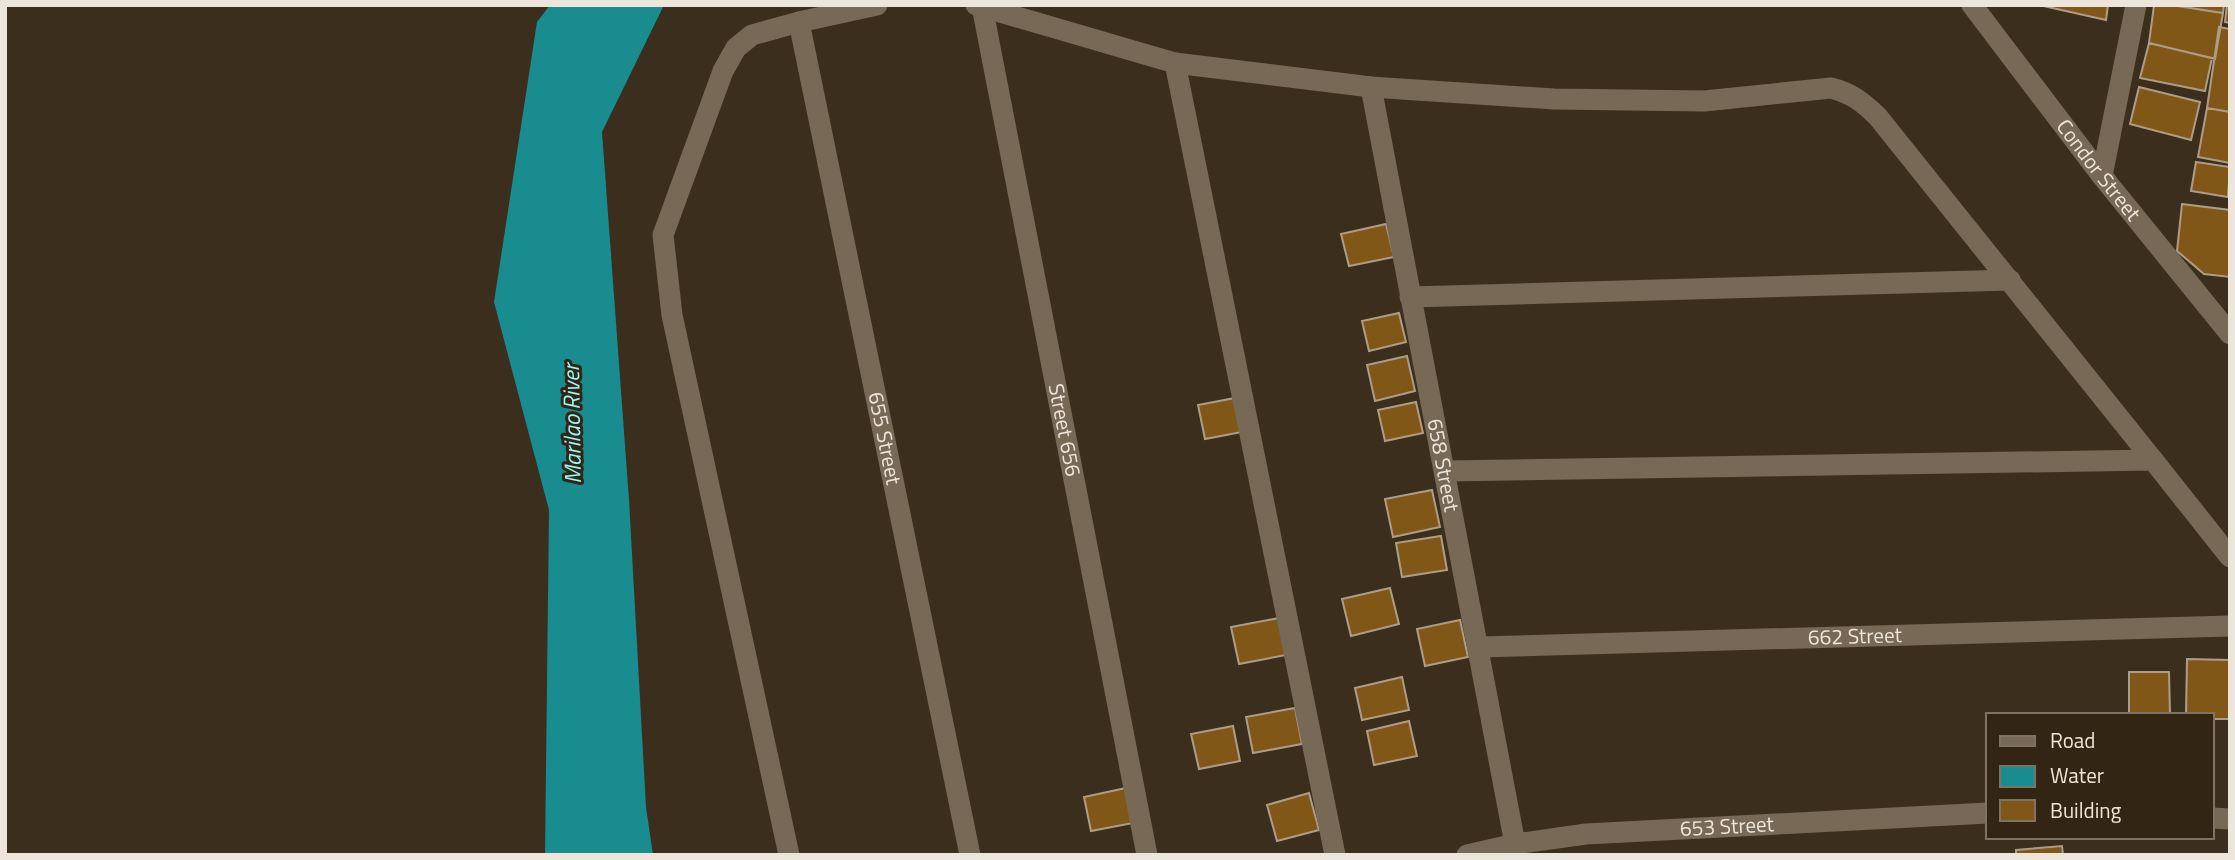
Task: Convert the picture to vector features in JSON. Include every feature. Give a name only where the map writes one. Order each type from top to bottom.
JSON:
[{"type":"street","points":[[789,855],[672,315],[663,235],[723,71],[736,48],[752,35],[877,5]]},
{"type":"street","points":[[975,5],[1175,63],[1371,88],[1554,99],[1704,102],[1831,88],[1847,92],[1864,103],[1878,117],[2230,557]]},
{"type":"street","name":"Condor Street","points":[[1972,5],[2102,176],[2230,334]]},
{"type":"street","points":[[2102,176],[2136,5]]},
{"type":"street","name":"Street 656","points":[[982,6],[1147,855]]},
{"type":"street","name":"655 Street","points":[[800,22],[970,855]]},
{"type":"street","points":[[1175,63],[1335,855]]},
{"type":"street","name":"658 Street","points":[[1371,88],[1515,844]]},
{"type":"street","points":[[1410,297],[2010,280]]},
{"type":"street","points":[[1445,471],[2153,460]]},
{"type":"street","name":"662 Street","points":[[1479,647],[2230,626]]},
{"type":"street","name":"653 Street","points":[[1467,855],[1515,844],[1588,844],[1986,813]]},
{"type":"water","name":"Marilao River","points":[[550,5],[664,5],[602,132],[629,500],[646,807],[653,855],[545,855],[549,510],[494,302],[537,22]]},
{"type":"building","points":[[2039,5],[2108,5],[2106,20]]},
{"type":"building","points":[[2154,5],[2223,13],[2215,59],[2149,43]]},
{"type":"building","points":[[2171,5],[2224,5],[2223,13]]},
{"type":"building","points":[[2227,5],[2230,5],[2230,23],[2225,22]]},
{"type":"building","points":[[2219,27],[2230,29],[2230,112],[2207,108]]},
{"type":"building","points":[[2149,43],[2212,58],[2205,91],[2140,78]]},
{"type":"building","points":[[2139,87],[2200,102],[2191,140],[2130,124]]},
{"type":"building","points":[[2207,108],[2230,112],[2230,163],[2198,157]]},
{"type":"building","points":[[2196,162],[2230,167],[2228,197],[2191,191]]},
{"type":"building","points":[[2182,204],[2230,210],[2230,277],[2204,274],[2177,251]]},
{"type":"building","points":[[1386,224],[1394,257],[1349,266],[1341,234]]},
{"type":"building","points":[[1399,313],[1406,342],[1369,351],[1362,321]]},
{"type":"building","points":[[1407,356],[1415,391],[1375,401],[1367,365]]},
{"type":"building","points":[[1235,398],[1242,432],[1205,439],[1198,405]]},
{"type":"building","points":[[1416,402],[1423,433],[1385,441],[1378,410]]},
{"type":"building","points":[[1432,490],[1440,527],[1393,537],[1385,499]]},
{"type":"building","points":[[1441,536],[1447,570],[1402,577],[1396,543]]},
{"type":"building","points":[[1390,588],[1399,624],[1351,636],[1342,599]]},
{"type":"building","points":[[1279,618],[1286,655],[1239,664],[1231,627]]},
{"type":"building","points":[[1460,620],[1468,657],[1425,666],[1417,629]]},
{"type":"building","points":[[2187,659],[2230,660],[2230,719],[2214,719],[2214,713],[2186,713]]},
{"type":"building","points":[[2129,672],[2169,672],[2170,713],[2129,713]]},
{"type":"building","points":[[1402,677],[1409,710],[1362,720],[1355,688]]},
{"type":"building","points":[[1295,708],[1302,744],[1253,753],[1246,717]]},
{"type":"building","points":[[1409,721],[1417,756],[1374,765],[1367,731]]},
{"type":"building","points":[[1233,726],[1240,761],[1199,769],[1191,734]]},
{"type":"building","points":[[1126,788],[1133,823],[1091,831],[1084,797]]},
{"type":"building","points":[[1309,793],[1319,830],[1277,841],[1267,805]]},
{"type":"building","points":[[2062,846],[2063,855],[2016,855],[2016,850]]}]
